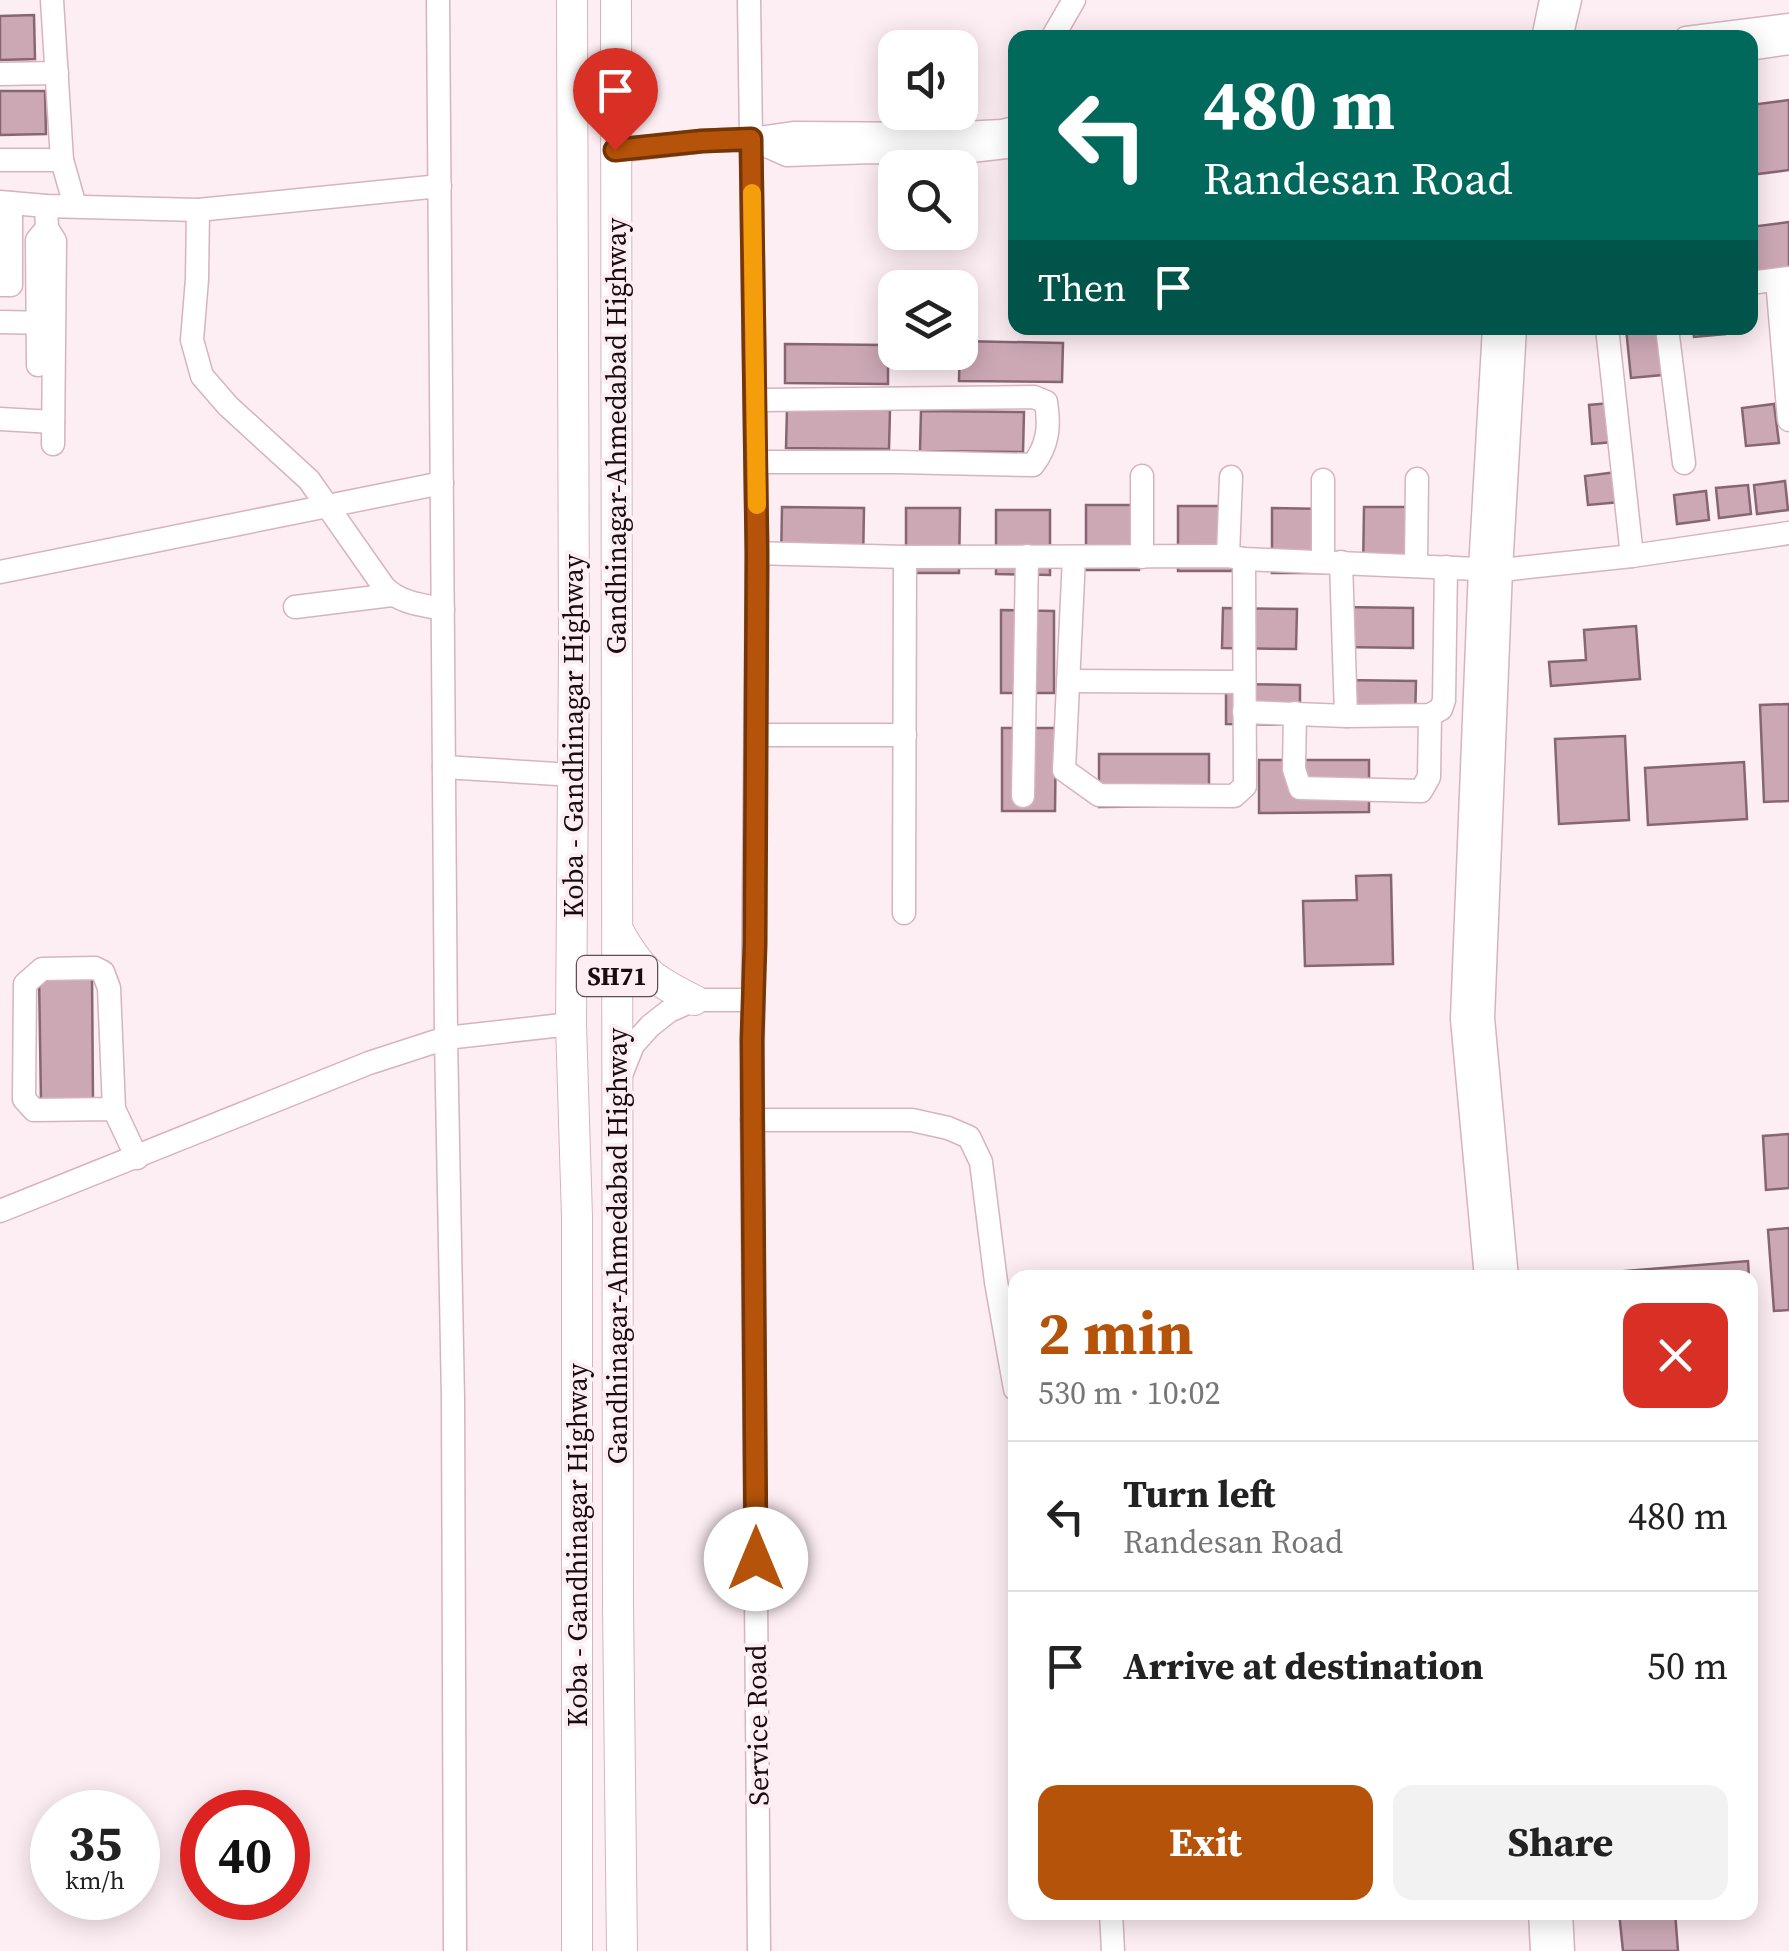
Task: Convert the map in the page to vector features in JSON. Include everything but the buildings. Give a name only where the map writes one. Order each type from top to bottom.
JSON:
[{"type":"main road","name":"Koba - Gandhinagar Highway","points":[[572,0],[571,1024],[578,1217],[577,1951]]},
{"type":"main road","name":"Gandhinagar-Ahmedabad Highway","points":[[616,0],[622,1951]]},
{"type":"main road","points":[[617,930],[634,960],[664,986],[694,1000]]},
{"type":"street","points":[[52,0],[62,160],[74,206]]},
{"type":"street","points":[[438,0],[446,1038],[453,1400],[454,1951]]},
{"type":"street","name":"Service Road","points":[[748,0],[757,553],[752,1120],[759,1951]]},
{"type":"street","points":[[1057,30],[1074,0]]},
{"type":"street","points":[[1545,30],[1551,0]]},
{"type":"street","points":[[1563,30],[1570,0]]},
{"type":"street","points":[[1749,30],[1789,25]]},
{"type":"street","points":[[1758,48],[1789,43]]},
{"type":"street","points":[[0,74],[57,73]]},
{"type":"street","points":[[615,150],[794,133],[942,134],[1008,130]]},
{"type":"street","points":[[751,139],[786,156],[945,154],[1008,147]]},
{"type":"street","points":[[0,160],[62,160]]},
{"type":"street","points":[[0,285],[10,285],[5,202],[47,217],[74,206],[198,210],[440,186]]},
{"type":"street","points":[[198,210],[192,340],[202,376],[228,406],[309,480],[392,595]]},
{"type":"street","points":[[0,419],[46,433],[46,323],[36,240],[47,217]]},
{"type":"street","points":[[1758,282],[1783,279],[1789,420]]},
{"type":"street","points":[[0,322],[46,323]]},
{"type":"street","points":[[1494,335],[1483,1018],[1506,1270]]},
{"type":"street","points":[[1485,1270],[1462,1019],[1491,569],[1514,335]]},
{"type":"street","points":[[1608,335],[1632,556]]},
{"type":"street","points":[[1669,335],[1684,463]]},
{"type":"street","points":[[756,400],[1040,398],[1048,408],[1046,448],[1033,465],[756,462]]},
{"type":"street","points":[[1142,476],[1142,557]]},
{"type":"street","points":[[1074,557],[1064,770],[1099,795],[1234,796],[1244,786],[1244,712],[1230,477]]},
{"type":"street","points":[[1416,565],[1417,479]]},
{"type":"street","points":[[1323,480],[1346,716]]},
{"type":"street","points":[[0,572],[442,483]]},
{"type":"street","points":[[757,553],[905,558],[1236,558],[1491,569],[1632,556],[1789,533]]},
{"type":"street","points":[[1023,796],[1027,556]]},
{"type":"street","points":[[904,912],[905,558]]},
{"type":"street","points":[[1244,712],[1346,716],[1430,715],[1441,710],[1446,567]]},
{"type":"street","points":[[295,607],[392,595],[443,609]]},
{"type":"street","points":[[1068,681],[1242,682]]},
{"type":"street","points":[[1295,714],[1294,769],[1300,788],[1421,791],[1430,777],[1430,715]]},
{"type":"street","points":[[756,736],[905,735]]},
{"type":"street","points":[[444,767],[573,775]]},
{"type":"street","points":[[114,1109],[34,1110],[24,1099],[25,984],[42,969],[95,968],[103,972],[109,988],[114,1109],[137,1158]]},
{"type":"street","points":[[617,1083],[633,1045],[669,1010],[694,1000],[752,1000]]},
{"type":"street","points":[[0,1211],[369,1064],[446,1038],[571,1024]]},
{"type":"street","points":[[752,1120],[912,1120],[948,1128],[970,1138],[981,1162],[1008,1350]]},
{"type":"street","points":[[1111,1920],[1112,1951]]},
{"type":"street","points":[[1540,1920],[1542,1951]]},
{"type":"street","points":[[1561,1920],[1563,1951]]},
{"type":"slow traffic","points":[[752,193],[757,505]]},
{"type":"route","points":[[615,150],[751,139],[757,553],[752,1000],[756,1559]]}]
